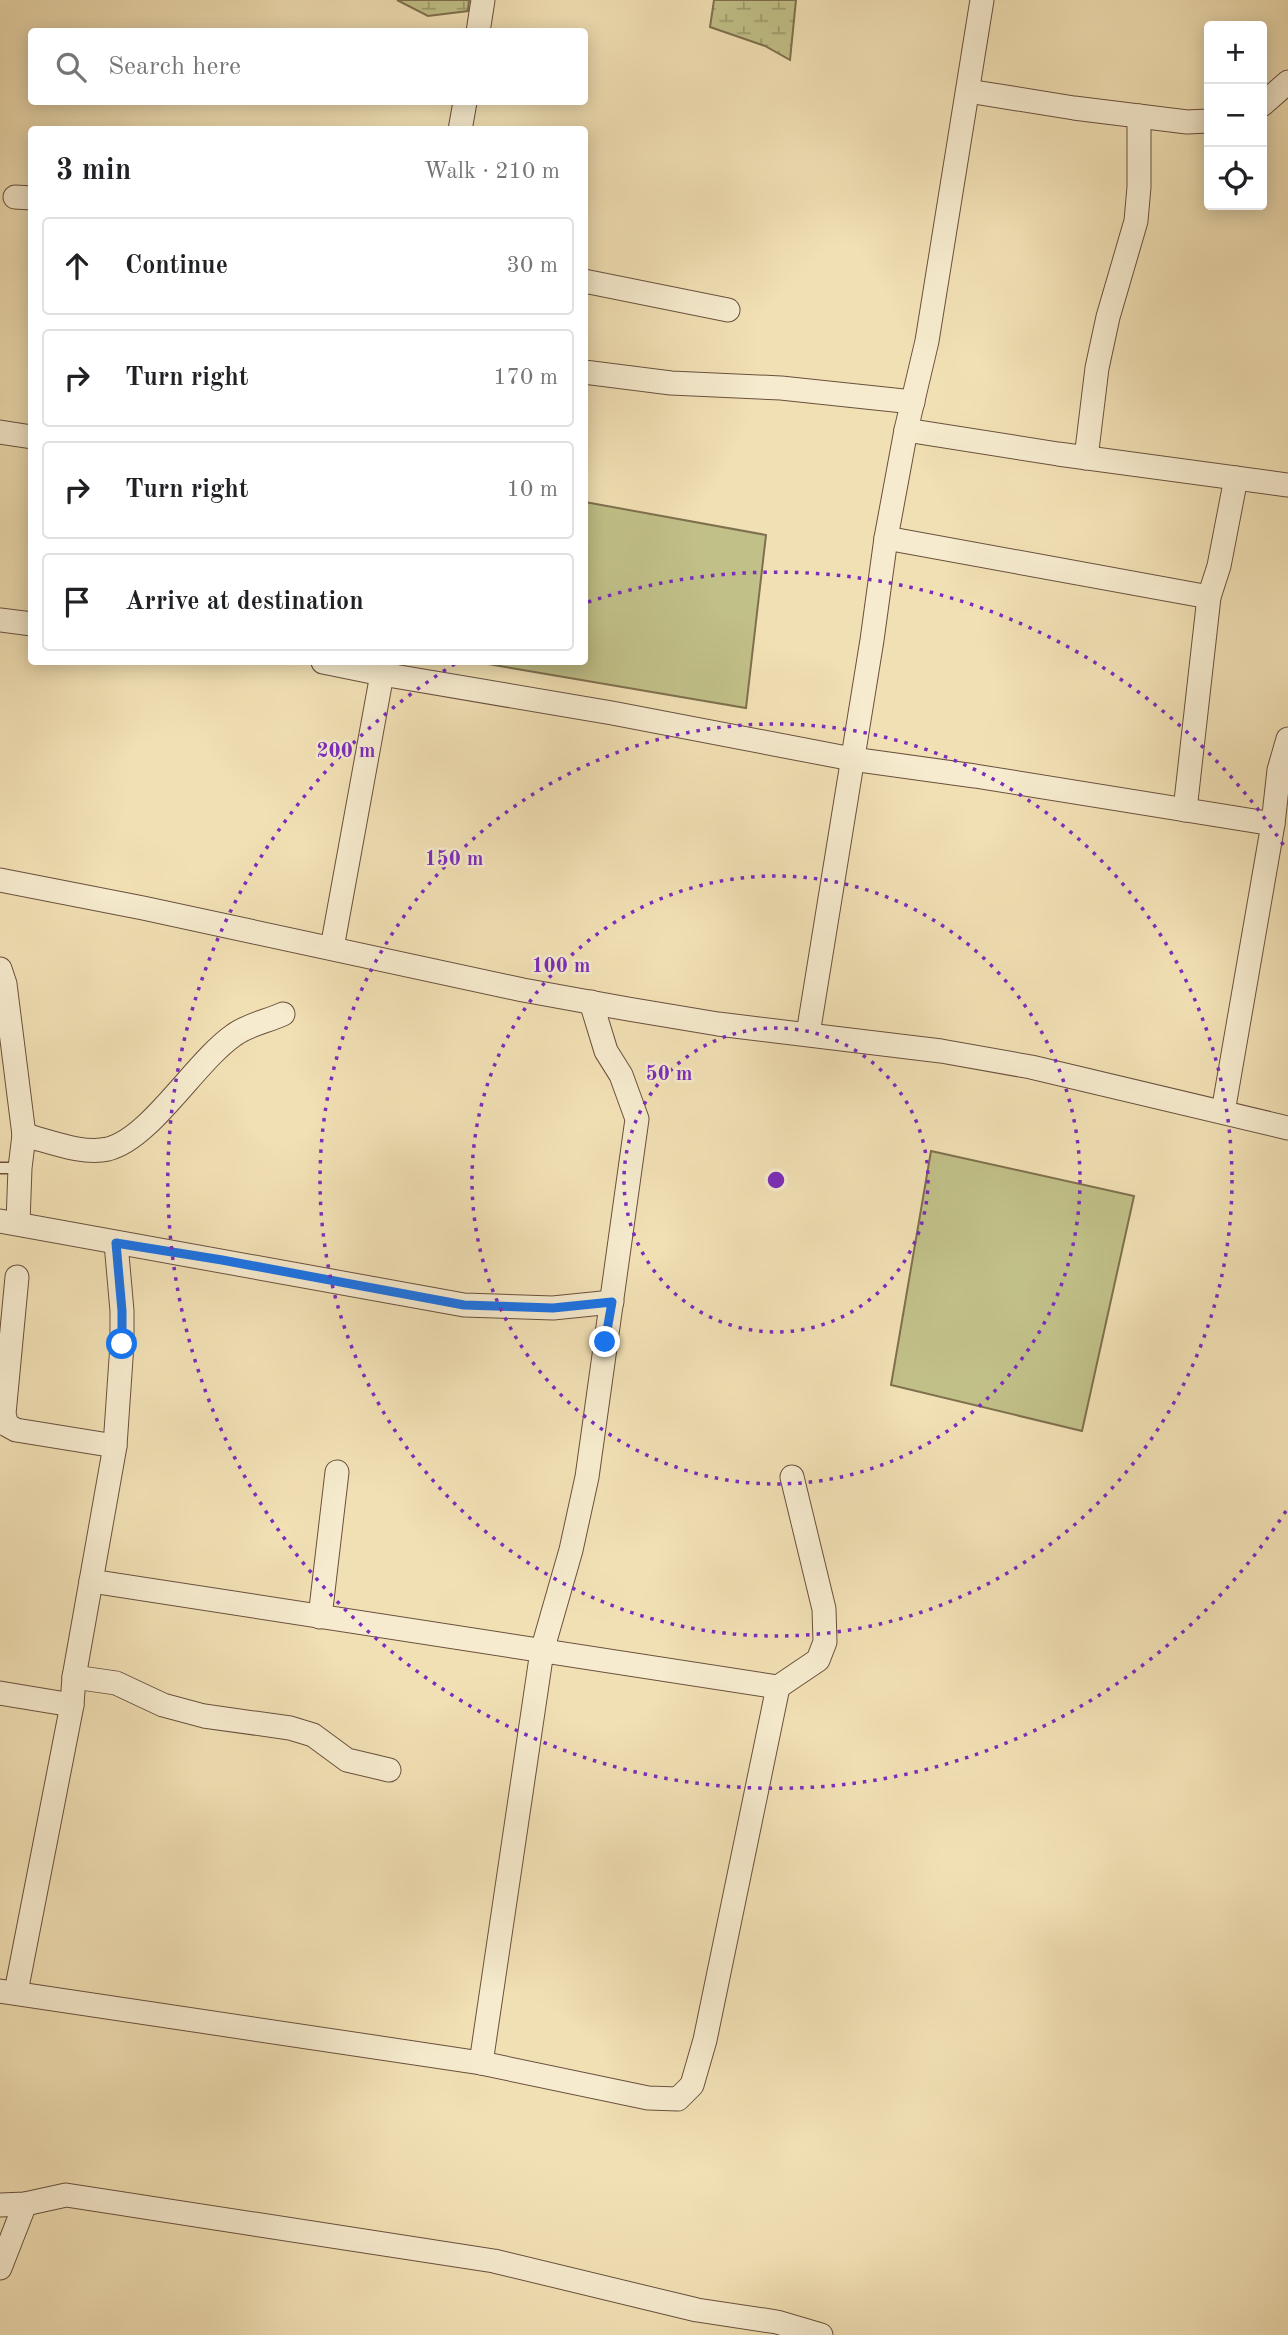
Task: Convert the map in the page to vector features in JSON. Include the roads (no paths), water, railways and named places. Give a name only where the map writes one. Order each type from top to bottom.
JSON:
[{"type":"street","points":[[479,28],[483,0]]},
{"type":"street","points":[[808,1034],[886,538],[906,430],[927,341],[982,0]]},
{"type":"street","points":[[1267,101],[1288,82]]},
{"type":"street","points":[[968,91],[1074,108],[1187,122],[1204,121]]},
{"type":"street","points":[[461,126],[464,105]]},
{"type":"street","points":[[1086,458],[1097,368],[1108,317],[1136,221],[1139,116]]},
{"type":"street","points":[[588,282],[728,310]]},
{"type":"street","points":[[588,373],[671,383],[781,388],[913,402]]},
{"type":"street","points":[[906,430],[1288,485]]},
{"type":"street","points":[[0,432],[28,436]]},
{"type":"street","points":[[1185,810],[1209,597],[1219,566],[1236,478]]},
{"type":"street","points":[[886,538],[1209,597]]},
{"type":"street","points":[[0,620],[28,624]]},
{"type":"street","points":[[352,665],[382,668],[852,759],[1273,824]]},
{"type":"street","points":[[332,948],[382,668]]},
{"type":"street","points":[[1223,1112],[1273,824],[1279,770],[1288,739]]},
{"type":"street","points":[[0,880],[591,1003],[718,1024],[941,1051],[1031,1067],[1288,1128]]},
{"type":"street","points":[[0,969],[5,984],[24,1135],[10,1168],[9,1222],[464,1305],[553,1308],[612,1302]]},
{"type":"street","points":[[481,2063],[542,1651],[571,1550],[587,1476],[637,1119],[621,1075],[606,1051],[591,1003]]},
{"type":"street","points":[[24,1135],[85,1149],[107,1149],[127,1141],[158,1114],[189,1077],[235,1034],[284,1014]]},
{"type":"street","points":[[116,1243],[122,1344],[115,1446],[90,1581],[72,1704],[8,1991],[481,2063],[648,2098],[678,2099],[692,2085],[705,2040],[778,1687]]},
{"type":"street","points":[[17,1277],[4,1414],[7,1424],[16,1430],[115,1446]]},
{"type":"street","points":[[320,1617],[337,1472]]},
{"type":"street","points":[[90,1581],[778,1687],[818,1660],[825,1642],[824,1609],[792,1477]]},
{"type":"street","points":[[74,1678],[116,1683],[163,1705],[204,1716],[290,1728],[313,1735],[347,1760],[388,1770]]},
{"type":"street","points":[[0,1693],[72,1704]]},
{"type":"street","points":[[0,2205],[25,2204],[66,2195],[494,2261],[697,2310],[777,2322],[821,2335]]},
{"type":"street","points":[[0,2268],[25,2204]]}]
